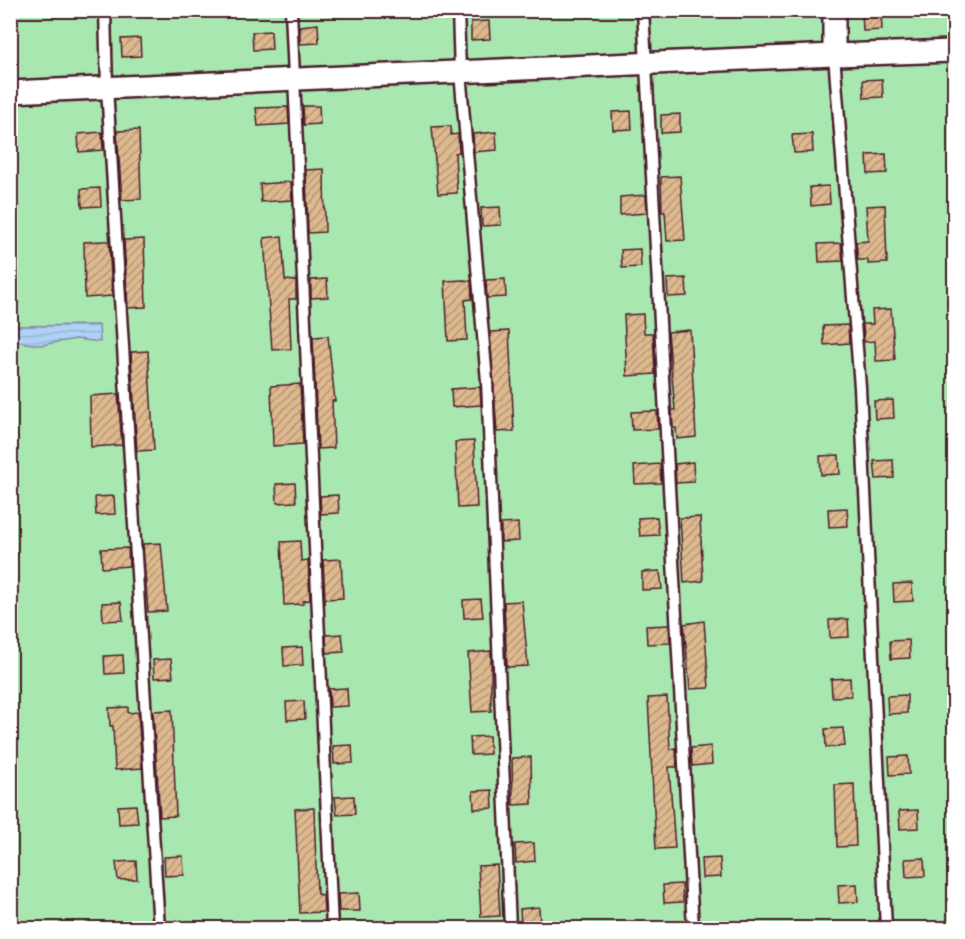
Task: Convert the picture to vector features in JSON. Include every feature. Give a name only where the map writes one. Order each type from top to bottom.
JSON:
[{"type":"street","points":[[834,10],[834,55]]},
{"type":"street","points":[[10,92],[954,51]]},
{"type":"lane","points":[[105,10],[107,88],[159,928]]},
{"type":"lane","points":[[291,10],[332,928]]},
{"type":"lane","points":[[458,10],[460,72],[487,381],[510,928]]},
{"type":"lane","points":[[643,10],[693,928]]},
{"type":"lane","points":[[834,55],[860,387],[886,928]]},
{"type":"green space","points":[[11,11],[954,11],[954,928],[11,928]]},
{"type":"water","points":[[99,325],[100,342],[76,339],[41,345],[11,341],[11,326]]},
{"type":"building","points":[[881,12],[882,30],[863,31],[862,13]]},
{"type":"building","points":[[489,21],[490,39],[471,40],[471,22]]},
{"type":"building","points":[[318,24],[319,43],[300,44],[300,26]]},
{"type":"building","points":[[271,31],[272,49],[253,50],[252,32]]},
{"type":"building","points":[[140,38],[141,56],[122,57],[121,39]]},
{"type":"building","points":[[882,79],[883,97],[864,98],[863,80]]},
{"type":"building","points":[[303,106],[319,106],[320,124],[304,125]]},
{"type":"building","points":[[288,107],[289,124],[258,126],[256,108]]},
{"type":"building","points":[[631,111],[632,129],[613,130],[612,112]]},
{"type":"building","points":[[680,114],[680,132],[661,133],[661,115]]},
{"type":"building","points":[[451,126],[451,135],[458,134],[459,152],[455,153],[457,193],[438,194],[432,127]]},
{"type":"building","points":[[139,130],[141,199],[122,200],[117,131]]},
{"type":"building","points":[[102,132],[103,150],[79,152],[78,134]]},
{"type":"building","points":[[496,132],[497,150],[474,152],[473,134]]},
{"type":"building","points":[[812,134],[813,152],[794,153],[792,135]]},
{"type":"building","points":[[886,154],[887,173],[868,174],[867,155]]},
{"type":"building","points":[[324,169],[325,232],[308,233],[306,170]]},
{"type":"building","points":[[680,176],[685,240],[667,241],[665,212],[662,212],[661,177]]},
{"type":"building","points":[[291,182],[292,200],[261,202],[260,184]]},
{"type":"building","points":[[829,186],[830,204],[811,206],[810,187]]},
{"type":"building","points":[[100,188],[101,206],[82,207],[81,189]]},
{"type":"building","points":[[646,195],[647,213],[620,215],[620,197]]},
{"type":"building","points":[[885,205],[887,263],[868,264],[868,260],[858,260],[856,242],[868,241],[866,206]]},
{"type":"building","points":[[500,207],[501,225],[482,226],[481,208]]},
{"type":"building","points":[[282,236],[285,280],[296,281],[296,299],[289,299],[291,349],[272,350],[264,238]]},
{"type":"building","points":[[144,239],[146,307],[128,308],[124,240]]},
{"type":"building","points":[[109,241],[112,296],[85,298],[84,242]]},
{"type":"building","points":[[841,243],[843,261],[819,262],[818,244]]},
{"type":"building","points":[[640,249],[641,267],[622,268],[621,250]]},
{"type":"building","points":[[686,278],[687,296],[668,297],[667,279]]},
{"type":"building","points":[[327,279],[328,297],[311,298],[311,280]]},
{"type":"building","points":[[505,279],[506,297],[487,298],[486,280]]},
{"type":"building","points":[[445,281],[471,281],[472,299],[465,300],[467,340],[448,341]]},
{"type":"building","points":[[891,309],[895,360],[876,361],[875,341],[864,342],[863,324],[873,324],[872,310]]},
{"type":"building","points":[[643,314],[644,333],[653,333],[655,374],[627,376],[624,315]]},
{"type":"building","points":[[848,325],[849,343],[824,345],[823,326]]},
{"type":"building","points":[[690,330],[696,437],[677,439],[676,428],[673,428],[672,410],[675,410],[668,332]]},
{"type":"building","points":[[509,331],[514,431],[497,432],[490,332]]},
{"type":"building","points":[[328,336],[335,401],[332,401],[334,448],[318,449],[313,337]]},
{"type":"building","points":[[148,351],[154,450],[137,451],[131,352]]},
{"type":"building","points":[[300,384],[303,444],[273,446],[271,386]]},
{"type":"building","points":[[480,387],[481,405],[452,407],[451,389]]},
{"type":"building","points":[[118,394],[122,445],[91,447],[90,396]]},
{"type":"building","points":[[893,400],[894,418],[875,419],[874,401]]},
{"type":"building","points":[[657,411],[658,429],[632,430],[631,412]]},
{"type":"building","points":[[474,441],[477,507],[458,508],[455,442]]},
{"type":"building","points":[[839,455],[840,474],[821,475],[820,456]]},
{"type":"building","points":[[893,460],[894,478],[876,479],[874,461]]},
{"type":"building","points":[[693,462],[694,482],[676,483],[675,464]]},
{"type":"building","points":[[660,464],[661,483],[635,484],[634,466]]},
{"type":"building","points":[[295,483],[296,502],[277,503],[276,484]]},
{"type":"building","points":[[338,495],[339,513],[321,514],[320,496]]},
{"type":"building","points":[[114,496],[115,514],[96,515],[95,497]]},
{"type":"building","points":[[847,508],[848,526],[829,527],[828,509]]},
{"type":"building","points":[[657,517],[659,535],[640,536],[638,518]]},
{"type":"building","points":[[700,517],[703,581],[684,583],[680,518]]},
{"type":"building","points":[[518,523],[519,541],[501,542],[501,524]]},
{"type":"building","points":[[300,541],[301,561],[308,560],[310,600],[303,601],[303,604],[284,605],[281,542]]},
{"type":"building","points":[[161,543],[167,611],[148,612],[143,544]]},
{"type":"building","points":[[128,548],[129,566],[102,568],[101,549]]},
{"type":"building","points":[[341,559],[343,598],[325,599],[323,560]]},
{"type":"building","points":[[660,571],[662,589],[642,590],[642,572]]},
{"type":"building","points":[[912,583],[913,601],[894,602],[893,584]]},
{"type":"building","points":[[481,599],[483,617],[464,618],[463,600]]},
{"type":"building","points":[[522,601],[528,666],[507,667],[504,602]]},
{"type":"building","points":[[121,602],[123,620],[103,621],[102,603]]},
{"type":"building","points":[[848,619],[849,637],[830,638],[829,620]]},
{"type":"building","points":[[704,621],[709,688],[690,689],[684,624]]},
{"type":"building","points":[[669,625],[670,643],[647,644],[646,626]]},
{"type":"building","points":[[342,634],[344,652],[327,653],[326,635]]},
{"type":"building","points":[[909,640],[910,658],[891,659],[890,641]]},
{"type":"building","points":[[302,647],[303,665],[284,666],[283,648]]},
{"type":"building","points":[[491,651],[491,711],[472,712],[468,653]]},
{"type":"building","points":[[123,655],[124,673],[105,674],[104,656]]},
{"type":"building","points":[[171,659],[173,677],[154,678],[153,660]]},
{"type":"building","points":[[850,678],[851,696],[832,697],[831,679]]},
{"type":"building","points":[[347,688],[348,706],[330,707],[329,689]]},
{"type":"building","points":[[907,695],[907,713],[888,714],[887,696]]},
{"type":"building","points":[[667,697],[670,749],[676,748],[677,767],[669,767],[675,848],[656,849],[648,698]]},
{"type":"building","points":[[304,701],[305,719],[287,720],[286,702]]},
{"type":"building","points":[[128,707],[128,713],[138,712],[142,768],[115,770],[113,726],[110,726],[109,708]]},
{"type":"building","points":[[172,710],[176,816],[160,817],[153,711]]},
{"type":"building","points":[[843,728],[845,746],[826,747],[825,729]]},
{"type":"building","points":[[489,736],[490,754],[471,755],[470,737]]},
{"type":"building","points":[[352,745],[353,763],[334,764],[333,746]]},
{"type":"building","points":[[711,746],[712,764],[692,766],[691,748]]},
{"type":"building","points":[[908,756],[909,774],[890,775],[889,757]]},
{"type":"building","points":[[531,757],[532,804],[513,805],[512,758]]},
{"type":"building","points":[[854,784],[856,846],[837,847],[835,785]]},
{"type":"building","points":[[492,790],[493,808],[474,809],[473,791]]},
{"type":"building","points":[[354,796],[355,814],[337,815],[335,797]]},
{"type":"building","points":[[136,805],[138,823],[119,824],[118,806]]},
{"type":"building","points":[[314,808],[317,894],[323,895],[324,912],[300,913],[295,809]]},
{"type":"building","points":[[918,810],[919,828],[900,829],[899,811]]},
{"type":"building","points":[[534,843],[535,861],[516,863],[515,844]]},
{"type":"building","points":[[183,856],[184,875],[165,876],[164,857]]},
{"type":"building","points":[[720,858],[721,877],[702,878],[701,859]]},
{"type":"building","points":[[924,858],[925,876],[906,877],[905,859]]},
{"type":"building","points":[[136,861],[137,879],[118,880],[116,862]]},
{"type":"building","points":[[497,865],[500,916],[481,917],[478,866]]},
{"type":"building","points":[[682,884],[683,902],[664,903],[663,885]]},
{"type":"building","points":[[857,884],[858,902],[839,903],[838,885]]},
{"type":"building","points":[[359,893],[360,911],[339,911],[338,894]]},
{"type":"building","points":[[539,907],[540,926],[521,927],[520,909]]}]
